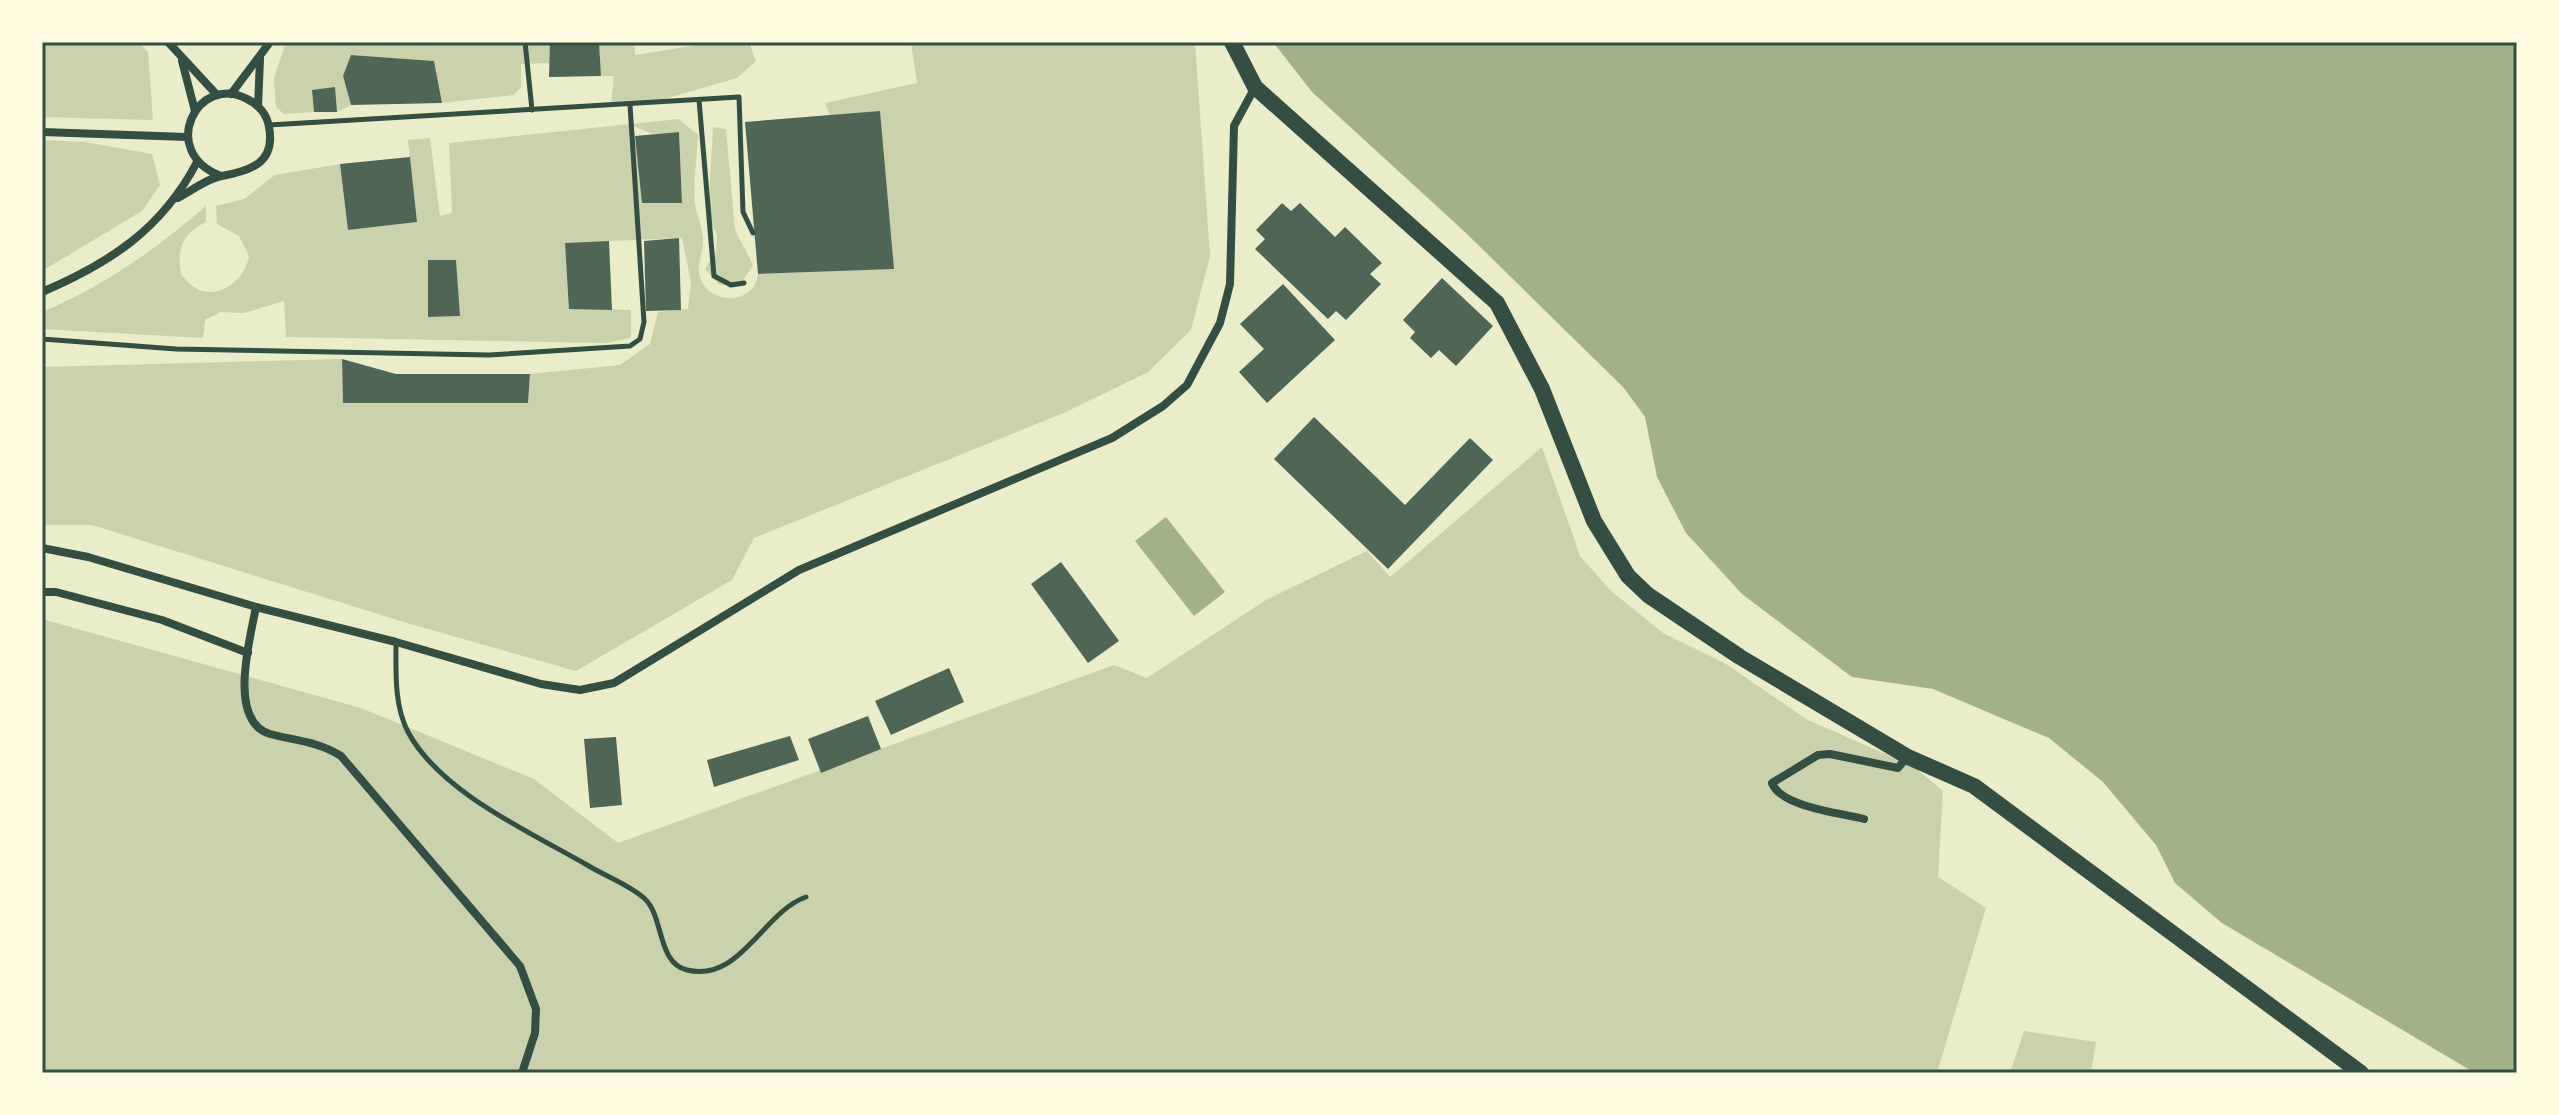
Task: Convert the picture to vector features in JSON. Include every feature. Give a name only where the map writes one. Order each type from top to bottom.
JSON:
[{"type":"main road","points":[[1232,42],[1255,87],[1497,303],[1542,389],[1594,521],[1628,576],[1648,595],[1740,657],[1908,757],[1974,786],[2361,1073]]},
{"type":"street","points":[[168,42],[217,95]]},
{"type":"street","points":[[231,94],[270,42]]},
{"type":"street","points":[[178,198],[221,176],[247,172],[259,164],[266,152],[269,125],[258,106],[261,57]]},
{"type":"street","points":[[182,60],[195,111],[187,137],[197,162],[221,176]]},
{"type":"street","points":[[42,548],[88,557],[256,607],[396,642],[541,684],[580,690],[614,683],[799,570],[1112,438],[1138,423],[1187,385],[1220,323],[1233,249],[1234,126],[1255,87]]},
{"type":"street","points":[[195,111],[217,95],[231,94],[258,106]]},
{"type":"street","points":[[42,132],[187,137]]},
{"type":"street","points":[[42,292],[105,261],[147,230],[178,198],[197,162]]},
{"type":"street","points":[[42,592],[56,592],[162,620],[248,653]]},
{"type":"street","points":[[256,607],[244,699],[250,720],[266,733],[312,741],[341,756],[520,966],[536,1009],[535,1033],[522,1073]]},
{"type":"street","points":[[1864,819],[1803,805],[1779,795],[1772,783],[1818,755],[1830,754],[1898,768],[1908,757]]},
{"type":"lane","points":[[525,42],[532,110]]},
{"type":"lane","points":[[269,125],[739,97],[743,212],[753,233]]},
{"type":"lane","points":[[699,100],[714,276],[731,285],[744,283]]},
{"type":"lane","points":[[42,339],[176,349],[489,355],[630,346],[640,339],[644,322],[630,105]]},
{"type":"lane","points":[[396,642],[397,691],[401,710],[408,731],[419,748],[473,797],[645,899],[674,963],[686,970],[724,965],[741,954],[783,907],[806,897]]},
{"type":"shaded area","points":[[42,42],[138,42],[148,52],[153,120],[42,117]]},
{"type":"shaded area","points":[[286,42],[550,42],[550,63],[521,64],[521,87],[514,95],[442,103],[434,61],[352,55],[343,76],[351,105],[337,112],[334,88],[312,90],[314,112],[284,114],[276,107],[274,78]]},
{"type":"shaded area","points":[[599,42],[634,42],[635,55],[717,42],[749,42],[756,61],[737,78],[661,100],[611,105],[614,76],[601,76]]},
{"type":"shaded area","points":[[911,42],[1195,42],[1210,256],[1191,330],[1148,372],[1066,412],[754,538],[732,580],[576,671],[407,623],[92,525],[42,525],[42,367],[342,359],[344,403],[528,403],[530,374],[620,365],[650,344],[658,312],[688,309],[691,282],[682,238],[679,238],[565,243],[570,308],[631,310],[631,338],[606,343],[286,337],[284,301],[244,313],[221,312],[205,320],[203,338],[42,329],[42,312],[87,291],[128,266],[206,206],[206,222],[186,237],[180,265],[181,275],[190,284],[210,292],[233,283],[244,271],[249,256],[239,236],[217,224],[216,206],[244,199],[275,175],[340,164],[348,230],[417,222],[408,140],[430,138],[440,216],[452,213],[449,143],[679,119],[698,135],[695,204],[703,236],[700,278],[713,294],[732,298],[749,292],[758,274],[893,269],[825,103],[917,83]],"holes":[[[630,125],[653,134],[679,132],[682,203],[643,202],[635,136]],[[456,260],[459,316],[428,317],[428,261]]]},
{"type":"shaded area","points":[[1273,42],[2517,42],[2517,1073],[2475,1073],[2222,923],[2175,883],[2156,845],[2103,782],[2049,738],[1933,689],[1852,677],[1742,594],[1686,533],[1657,477],[1645,417],[1624,388],[1466,233],[1312,92]]},
{"type":"shaded area","points":[[713,127],[726,129],[735,230],[753,265],[740,285],[720,285],[705,269],[716,252],[717,234],[708,218]]},
{"type":"shaded area","points":[[42,140],[85,142],[152,154],[160,185],[142,211],[42,271]]},
{"type":"shaded area","points":[[1542,447],[1580,556],[1610,590],[1663,633],[1726,664],[1808,720],[1913,766],[1943,791],[1938,877],[1986,908],[1937,1073],[42,1073],[42,619],[361,708],[534,779],[618,843],[1114,665],[1147,678],[1266,600],[1367,551],[1390,577]]},
{"type":"shaded area","points":[[1166,517],[1225,592],[1194,616],[1135,541]]},
{"type":"shaded area","points":[[2024,1031],[2096,1042],[2091,1073],[2010,1073]]},
{"type":"building","points":[[550,42],[599,42],[601,76],[549,77]]},
{"type":"building","points":[[351,55],[434,61],[442,103],[351,105],[343,76]]},
{"type":"building","points":[[335,87],[337,112],[314,112],[312,90]]},
{"type":"building","points":[[880,111],[894,269],[758,274],[745,122]]},
{"type":"building","points":[[679,132],[682,203],[642,203],[635,136]]},
{"type":"building","points":[[410,157],[417,222],[348,230],[340,164]]},
{"type":"building","points":[[1282,203],[1291,211],[1300,203],[1335,237],[1345,227],[1382,263],[1370,274],[1381,284],[1346,320],[1336,311],[1328,319],[1255,249],[1265,239],[1256,230]]},
{"type":"building","points":[[679,238],[681,310],[646,311],[644,241]]},
{"type":"building","points":[[609,241],[612,310],[569,309],[565,243]]},
{"type":"building","points":[[428,260],[456,260],[460,316],[428,317]]},
{"type":"building","points":[[1442,278],[1493,326],[1456,366],[1439,350],[1431,358],[1410,338],[1415,332],[1403,320]]},
{"type":"building","points":[[1283,284],[1335,340],[1267,403],[1239,372],[1264,349],[1240,324]]},
{"type":"building","points":[[342,359],[396,374],[530,374],[528,403],[343,403]]},
{"type":"building","points":[[1314,417],[1405,505],[1470,438],[1493,460],[1388,569],[1274,459]]},
{"type":"building","points":[[1061,562],[1119,641],[1088,663],[1031,584]]},
{"type":"building","points":[[949,668],[964,702],[891,735],[875,701]]},
{"type":"building","points":[[868,716],[881,749],[821,773],[808,739]]},
{"type":"building","points":[[790,736],[799,760],[714,787],[707,760]]},
{"type":"building","points":[[616,737],[622,805],[590,808],[584,739]]}]
